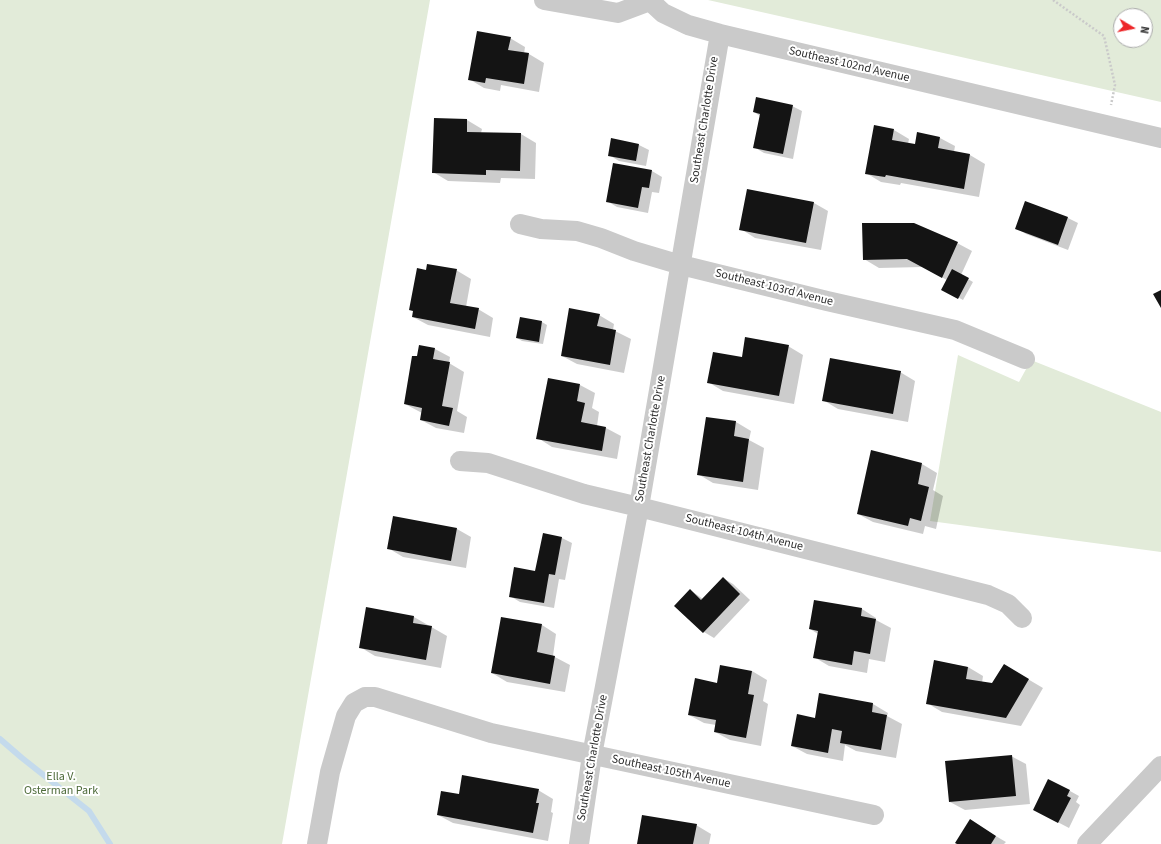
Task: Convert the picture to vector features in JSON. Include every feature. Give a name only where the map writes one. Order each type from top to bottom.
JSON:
[{"type":"street","name":"Southeast 102nd Avenue","points":[[544,0],[618,13],[649,1],[663,13],[688,25],[720,34],[1161,138]]},
{"type":"street","name":"Southeast Charlotte Drive","points":[[579,844],[592,755],[639,506],[720,34]]},
{"type":"street","name":"Southeast 103rd Avenue","points":[[520,224],[541,229],[577,231],[601,238],[634,251],[681,265],[819,299],[955,330],[1025,359]]},
{"type":"street","name":"Southeast 104th Avenue","points":[[460,461],[488,463],[584,494],[639,506],[988,595],[1008,604],[1022,618]]},
{"type":"street","name":"Southeast 105th Avenue","points":[[317,844],[330,772],[346,716],[354,703],[365,697],[375,697],[491,733],[874,815]]},
{"type":"street","points":[[1087,844],[1161,766]]},
{"type":"path","points":[[1053,0],[1104,36],[1115,85],[1107,125]]},
{"type":"green space","name":"Ella V. Osterman Park","points":[[0,0],[430,0],[282,844],[0,844]]},
{"type":"green space","points":[[708,0],[1161,0],[1161,102]]},
{"type":"green space","points":[[958,355],[1019,382],[1031,360],[1161,412],[1161,552],[930,521]]},
{"type":"building","points":[[477,31],[511,37],[508,50],[529,53],[524,84],[486,78],[485,83],[468,80]]},
{"type":"building","points":[[756,97],[793,105],[783,154],[753,148],[760,114],[753,112]]},
{"type":"building","points":[[434,118],[467,119],[467,132],[521,133],[520,171],[486,170],[486,175],[432,173]]},
{"type":"building","points":[[874,125],[894,129],[892,140],[915,144],[917,132],[940,137],[938,148],[970,154],[964,189],[886,175],[885,177],[865,174]]},
{"type":"building","points":[[611,138],[639,144],[636,161],[608,156]]},
{"type":"building","points":[[613,163],[652,170],[649,188],[642,187],[638,208],[606,202]]},
{"type":"building","points":[[747,189],[814,202],[806,243],[739,230]]},
{"type":"building","points":[[1025,201],[1068,217],[1058,245],[1015,229]]},
{"type":"building","points":[[862,223],[914,223],[958,242],[942,278],[907,259],[863,260]]},
{"type":"building","points":[[427,264],[457,269],[450,303],[479,308],[475,329],[412,317],[413,311],[409,310],[417,268],[426,270]]},
{"type":"building","points":[[952,269],[969,278],[958,299],[941,290]]},
{"type":"building","points":[[1161,290],[1161,308],[1153,294]]},
{"type":"building","points":[[569,308],[600,314],[597,326],[616,330],[610,365],[561,356]]},
{"type":"building","points":[[520,317],[542,321],[539,342],[516,338]]},
{"type":"building","points":[[745,337],[789,345],[779,396],[707,383],[713,352],[742,357]]},
{"type":"building","points":[[419,345],[435,348],[433,359],[450,362],[442,406],[453,408],[449,426],[420,420],[422,408],[404,404],[412,356],[417,356]]},
{"type":"building","points":[[830,358],[901,371],[893,414],[822,401]]},
{"type":"building","points":[[548,378],[580,384],[577,401],[585,403],[581,422],[606,427],[602,451],[536,439]]},
{"type":"building","points":[[706,417],[736,421],[734,436],[749,439],[743,482],[697,475]]},
{"type":"building","points":[[871,450],[922,463],[918,484],[929,487],[921,521],[910,518],[908,526],[857,514]]},
{"type":"building","points":[[393,516],[457,528],[451,561],[387,549]]},
{"type":"building","points":[[543,533],[562,537],[555,575],[549,574],[544,603],[509,597],[514,567],[535,571]]},
{"type":"building","points":[[723,577],[740,594],[703,633],[674,606],[690,589],[701,600]]},
{"type":"building","points":[[814,600],[862,608],[861,616],[876,619],[870,654],[854,651],[852,665],[813,658],[818,631],[809,629]]},
{"type":"building","points":[[366,607],[414,616],[413,623],[432,626],[426,660],[359,648]]},
{"type":"building","points":[[501,617],[542,624],[537,652],[555,656],[550,684],[491,673]]},
{"type":"building","points":[[934,660],[968,667],[966,679],[992,683],[1004,664],[1029,679],[1006,718],[926,704]]},
{"type":"building","points":[[720,665],[752,671],[748,694],[754,695],[746,738],[714,732],[716,720],[688,715],[695,678],[717,683]]},
{"type":"building","points":[[819,693],[873,703],[872,712],[887,715],[881,750],[840,743],[842,731],[832,729],[828,753],[791,746],[797,714],[815,718]]},
{"type":"building","points":[[1012,755],[1016,796],[949,802],[945,761]]},
{"type":"building","points":[[462,775],[539,789],[536,803],[539,803],[533,833],[437,815],[441,791],[459,794]]},
{"type":"building","points":[[1048,779],[1070,790],[1067,796],[1071,798],[1058,823],[1033,810]]},
{"type":"building","points":[[642,815],[697,824],[693,844],[637,844]]},
{"type":"building","points":[[970,819],[996,836],[991,844],[955,843]]},
{"type":"waterway","points":[[0,739],[89,811],[110,844]]}]
